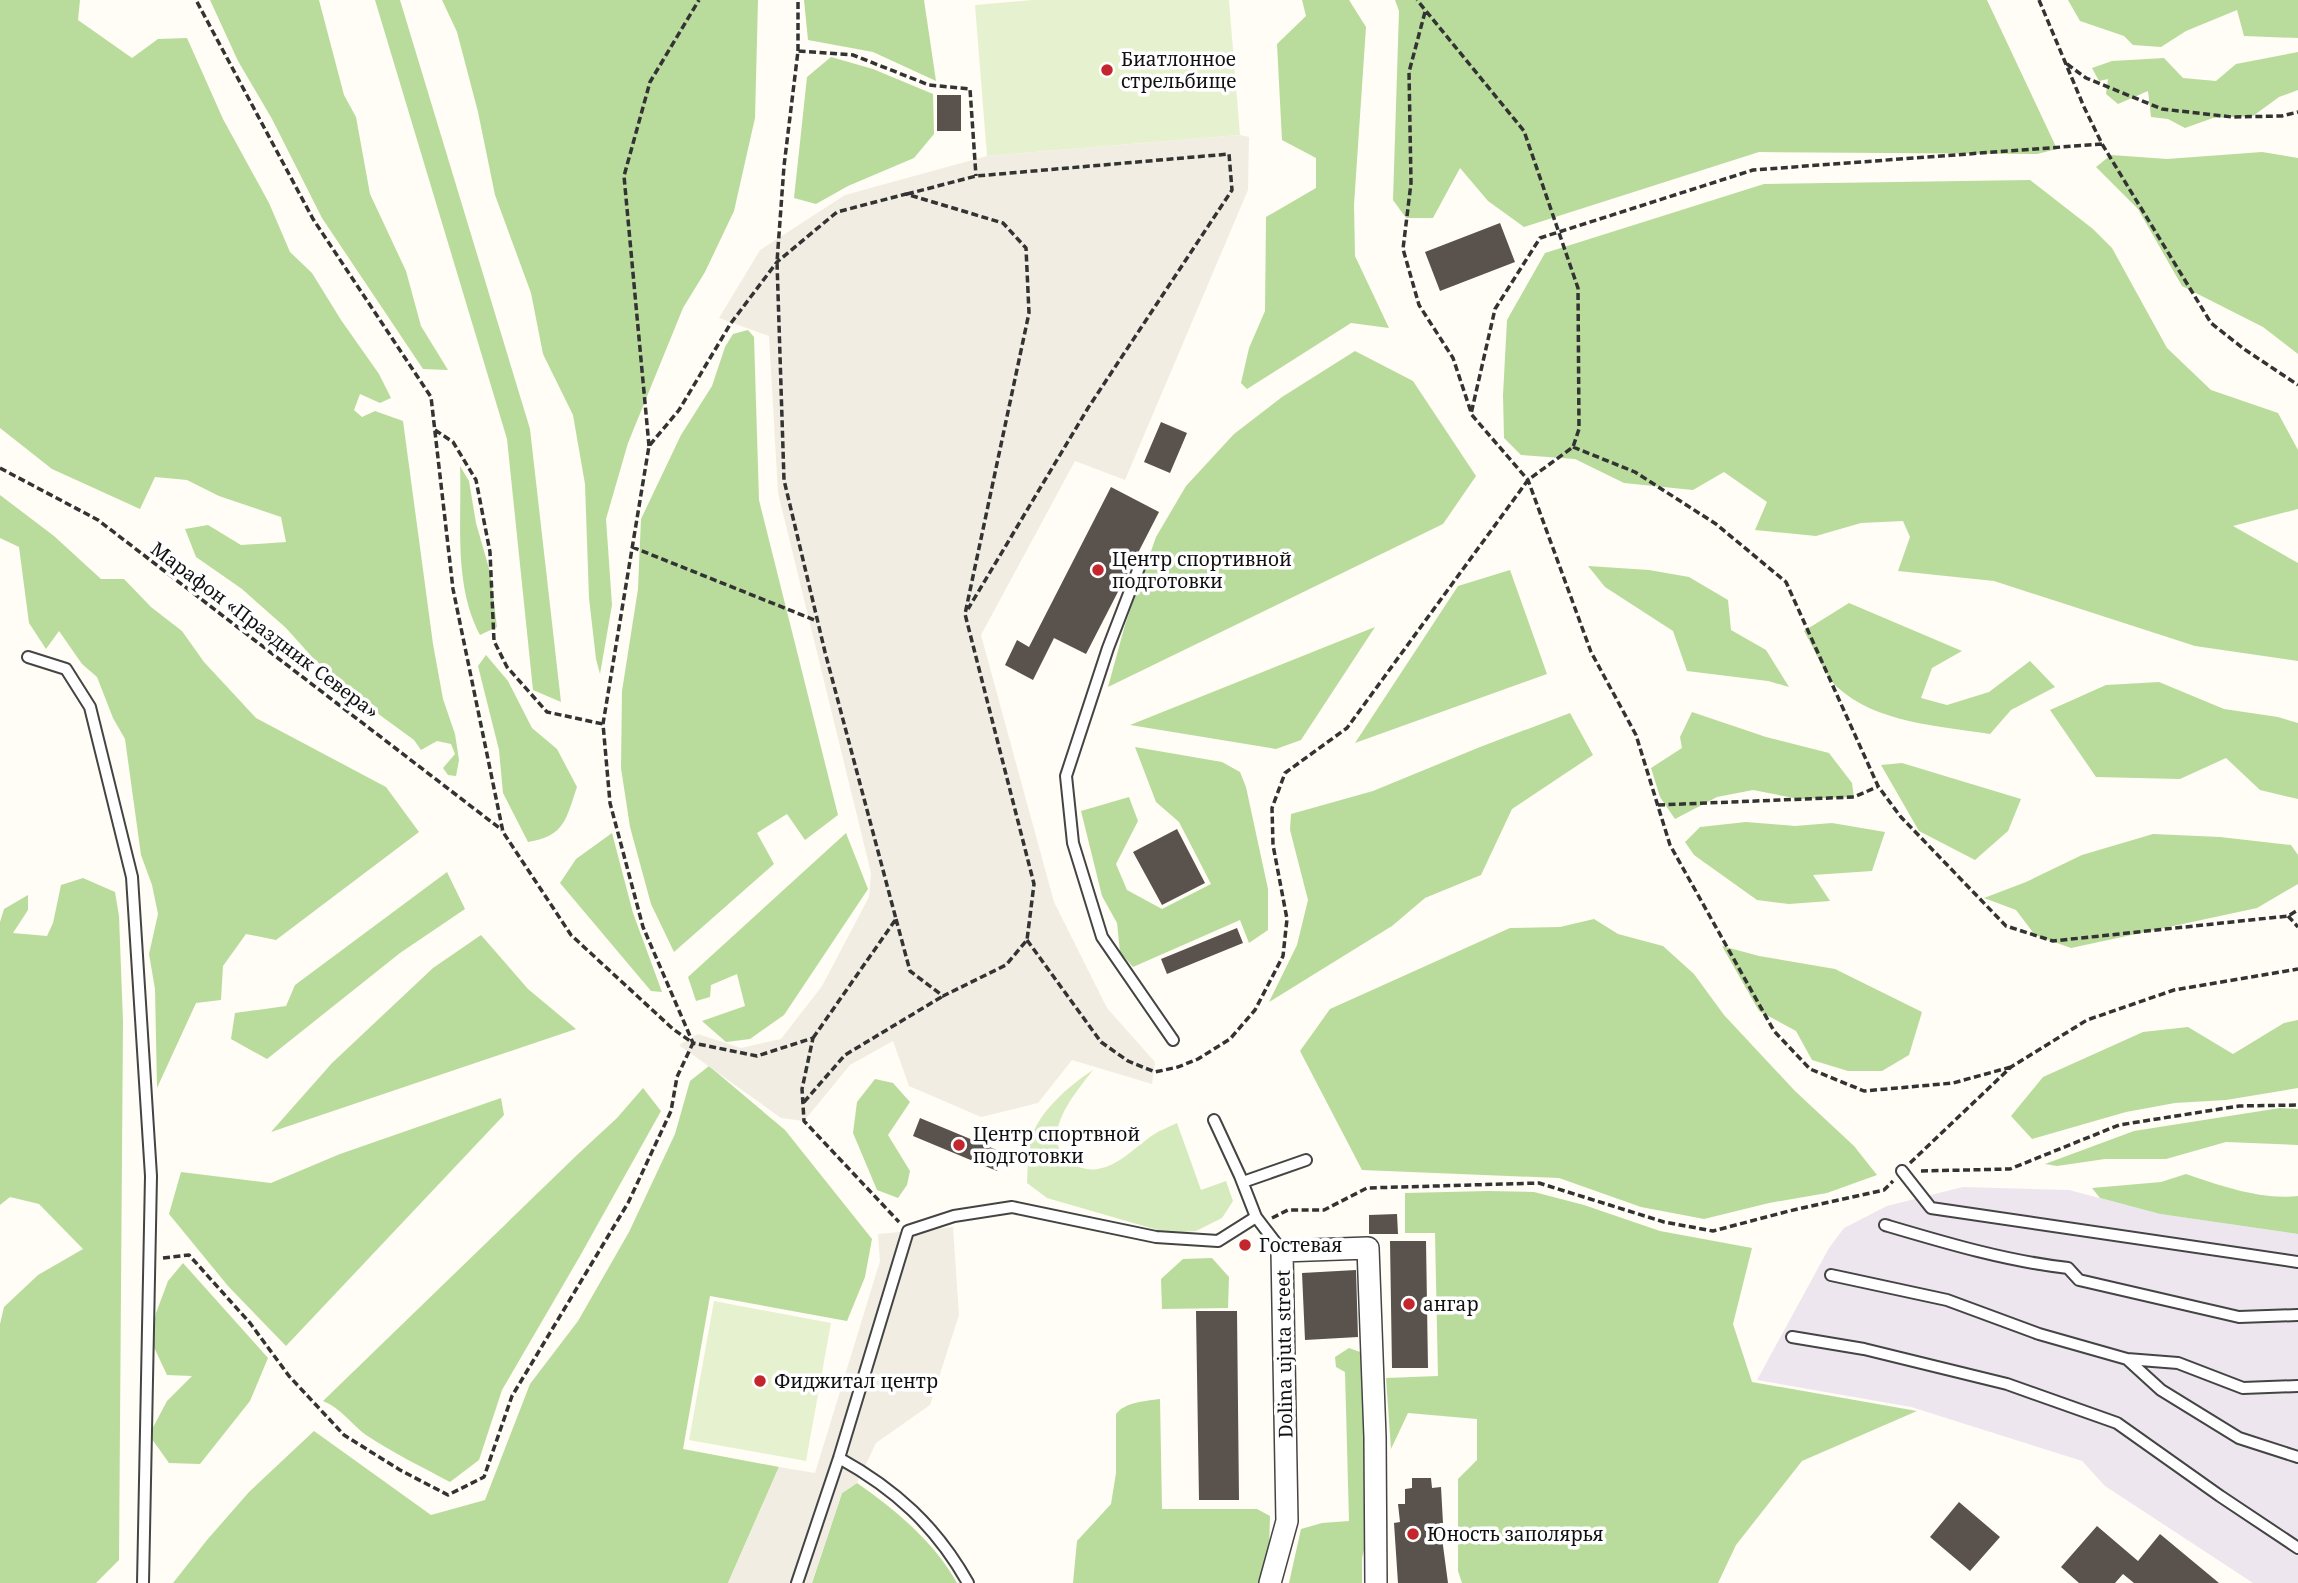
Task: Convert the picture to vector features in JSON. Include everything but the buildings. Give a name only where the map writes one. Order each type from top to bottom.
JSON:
[{"type":"street","name":"Dolina ujuta street","points":[[1270,1583],[1287,1521],[1282,1251],[1368,1248],[1375,1437],[1376,1583]]},
{"type":"lane","points":[[1140,565],[1108,648],[1066,776],[1073,843],[1102,937],[1173,1040]]},
{"type":"lane","points":[[28,657],[66,669],[90,707],[132,877],[151,1177],[143,1583]]},
{"type":"lane","points":[[1214,1120],[1259,1221],[1282,1251]]},
{"type":"lane","points":[[1242,1182],[1306,1160]]},
{"type":"lane","points":[[1902,1171],[1931,1209],[2298,1262]]},
{"type":"lane","points":[[797,1583],[839,1458],[908,1231],[954,1216],[1012,1207],[1156,1237],[1218,1241],[1259,1221]]},
{"type":"lane","points":[[1885,1225],[1965,1249],[2040,1265],[2068,1268],[2078,1280],[2200,1310],[2239,1317],[2298,1315]]},
{"type":"lane","points":[[1831,1275],[1947,1300],[2039,1334],[2127,1359],[2178,1363],[2243,1388],[2298,1386]]},
{"type":"lane","points":[[1792,1337],[1864,1349],[2007,1384],[2117,1423],[2298,1548]]},
{"type":"lane","points":[[2127,1359],[2161,1390],[2239,1438],[2298,1457]]},
{"type":"lane","points":[[839,1458],[863,1471],[905,1502],[951,1553],[968,1583]]},
{"type":"path","points":[[196,0],[313,219],[431,397],[453,589],[503,832],[572,935],[673,1029],[693,1043],[757,1056],[813,1038]]},
{"type":"path","points":[[149,1260],[189,1255],[250,1323],[289,1376],[344,1435],[448,1495],[484,1477],[512,1396],[628,1203],[671,1111],[677,1077],[693,1043],[643,927],[610,803],[603,724],[649,446],[624,176],[650,82],[699,0]]},
{"type":"path","points":[[798,0],[798,51],[784,166],[777,262],[784,480],[817,621],[910,971],[943,996]]},
{"type":"path","points":[[1027,940],[1101,1042],[1128,1060],[1155,1072],[1199,1059],[1230,1038],[1255,1010],[1283,956],[1287,919],[1273,845],[1272,808],[1285,773],[1348,727],[1528,480],[1573,447],[1579,429],[1578,288],[1524,131],[1417,0]]},
{"type":"path","points":[[2039,0],[2102,145],[2211,323],[2298,385]]},
{"type":"path","points":[[1425,12],[1409,72],[1411,183],[1403,249],[1419,305],[1453,358],[1471,414],[1528,480],[1591,652],[1636,735],[1670,845],[1774,1031],[1810,1069],[1864,1091],[1953,1083],[2011,1067]]},
{"type":"path","points":[[798,51],[853,55],[929,85],[970,89],[976,176]]},
{"type":"path","points":[[2066,63],[2086,78],[2162,109],[2232,117],[2283,116],[2298,112]]},
{"type":"path","points":[[1471,414],[1495,309],[1540,238],[1753,170],[2102,145]]},
{"type":"path","points":[[649,446],[679,410],[731,323],[777,262],[837,212],[976,176],[1229,154],[1232,190],[1088,408],[965,614]]},
{"type":"path","points":[[803,1104],[845,1055],[943,996],[1006,965],[1027,940],[1034,884],[965,614],[1029,313],[1026,248],[1003,223],[906,194]]},
{"type":"path","points":[[435,430],[453,442],[475,480],[489,552],[494,641],[507,667],[547,712],[603,724]]},
{"type":"path","points":[[1573,447],[1635,472],[1716,524],[1786,582],[1878,786],[1900,816],[2006,926],[2053,941],[2288,916],[2298,910]]},
{"type":"path","name":"Марафон «Праздник Севера»","points":[[0,468],[98,520],[503,832]]},
{"type":"path","points":[[632,547],[817,621]]},
{"type":"path","points":[[1658,805],[1854,797],[1878,786]]},
{"type":"path","points":[[2288,916],[2298,927]]},
{"type":"path","points":[[895,919],[813,1038],[802,1089],[804,1121],[908,1231]]},
{"type":"path","points":[[1259,1221],[1288,1210],[1324,1210],[1367,1188],[1539,1184],[1664,1222],[1713,1231],[1884,1190],[2011,1067],[2087,1020],[2174,990],[2298,969]]},
{"type":"path","points":[[1902,1171],[2010,1169],[2119,1125],[2239,1106],[2298,1105]]},
{"type":"shaded area","points":[[1240,135],[1249,137],[1248,190],[1125,480],[1075,461],[981,635],[1054,902],[1107,1008],[1155,1062],[1152,1084],[1072,1060],[1038,1103],[981,1117],[909,1086],[893,1041],[850,1065],[804,1121],[781,1118],[679,1045],[698,1034],[741,1048],[781,1039],[822,986],[869,897],[871,873],[778,493],[769,336],[719,318],[760,250],[845,195],[987,156]]},
{"type":"shaded area","points":[[1963,1187],[2069,1190],[2160,1214],[2298,1234],[2298,1583],[2253,1583],[2105,1486],[2082,1461],[1911,1407],[1757,1380],[1829,1248],[1844,1228],[1887,1206]]},
{"type":"shaded area","points":[[953,1227],[959,1315],[930,1405],[876,1443],[857,1483],[842,1493],[812,1583],[728,1583],[779,1467],[815,1473],[880,1261],[878,1234]]},
{"type":"green space","points":[[0,0],[80,0],[78,20],[132,58],[158,39],[187,38],[223,119],[269,203],[290,252],[312,273],[379,374],[391,398],[380,403],[360,394],[354,410],[362,417],[375,411],[403,421],[433,644],[443,699],[455,734],[459,760],[456,776],[448,775],[443,768],[455,754],[451,744],[437,741],[421,750],[414,740],[362,702],[313,658],[286,628],[242,589],[196,557],[185,529],[208,525],[241,545],[286,542],[281,517],[219,496],[187,480],[155,477],[140,509],[52,469],[0,428]]},
{"type":"green space","points":[[210,0],[319,0],[344,95],[356,117],[370,194],[406,271],[421,326],[448,370],[423,369],[322,218],[272,119],[238,61]]},
{"type":"green space","points":[[375,0],[400,0],[530,429],[561,702],[533,690],[507,439]]},
{"type":"green space","points":[[442,0],[758,0],[755,118],[734,211],[705,272],[683,308],[628,443],[606,519],[612,605],[600,674],[589,598],[585,484],[573,415],[543,354],[531,293],[495,195],[478,112],[457,32]]},
{"type":"green space","points":[[804,0],[924,0],[936,81],[873,52],[808,40]]},
{"type":"green space","name":"Биатлонное стрельбище","points":[[1032,0],[1229,0],[1240,135],[987,156],[975,5]]},
{"type":"green space","points":[[1302,0],[1349,0],[1366,27],[1354,205],[1355,256],[1389,328],[1351,323],[1247,389],[1241,383],[1249,348],[1265,311],[1266,217],[1316,188],[1316,158],[1282,140],[1277,44],[1306,16]]},
{"type":"green space","points":[[1395,0],[1987,0],[2057,149],[2037,154],[1759,152],[1524,227],[1488,201],[1460,168],[1433,218],[1406,218],[1393,200],[1399,11]]},
{"type":"green space","points":[[2068,0],[2298,0],[2298,38],[2244,36],[2237,10],[2186,31],[2161,47],[2133,45],[2124,36],[2080,21]]},
{"type":"green space","points":[[2298,52],[2298,90],[2279,97],[2253,116],[2213,118],[2185,128],[2168,119],[2151,117],[2148,91],[2118,104],[2106,94],[2108,79],[2099,81],[2092,68],[2112,61],[2164,58],[2183,78],[2216,81],[2236,64]]},
{"type":"green space","points":[[831,57],[873,69],[933,94],[934,134],[914,158],[848,186],[816,204],[794,198],[807,77]]},
{"type":"green space","points":[[2262,152],[2298,158],[2298,354],[2263,327],[2182,286],[2138,209],[2096,167],[2111,155],[2167,159]]},
{"type":"green space","points":[[2030,180],[2093,229],[2112,248],[2167,348],[2211,390],[2278,413],[2298,450],[2298,509],[2233,526],[2298,563],[2298,661],[2195,646],[1994,581],[1898,571],[1910,537],[1903,521],[1861,523],[1816,536],[1755,530],[1767,502],[1724,472],[1693,490],[1624,483],[1575,459],[1521,455],[1504,438],[1507,320],[1545,253],[1764,184]]},
{"type":"green space","points":[[748,330],[754,337],[759,500],[838,815],[805,840],[787,814],[757,833],[774,864],[674,952],[651,904],[630,827],[621,768],[622,691],[638,589],[641,519],[681,435],[712,386],[725,347],[733,334]]},
{"type":"green space","points":[[1355,351],[1413,381],[1476,476],[1443,524],[1108,687],[1125,625],[1156,537],[1186,486],[1234,434],[1282,397]]},
{"type":"green space","points":[[460,466],[469,481],[476,523],[490,572],[497,627],[480,635],[471,615],[462,574]]},
{"type":"green space","points":[[0,495],[54,536],[101,579],[124,579],[151,607],[182,631],[204,662],[256,718],[386,787],[419,832],[276,940],[246,934],[223,966],[221,1000],[196,1003],[157,1088],[155,989],[149,954],[158,914],[152,885],[141,855],[125,739],[113,718],[97,677],[82,664],[59,631],[46,649],[29,623],[19,547],[0,538]]},
{"type":"green space","points":[[1588,566],[1649,570],[1689,577],[1728,600],[1731,630],[1766,650],[1789,687],[1768,681],[1687,671],[1673,631],[1605,587]]},
{"type":"green space","points":[[1510,570],[1547,674],[1355,743],[1458,586]]},
{"type":"green space","points":[[1849,603],[1962,651],[1932,668],[1921,698],[1947,705],[1989,692],[2030,661],[2055,687],[2011,710],[1990,734],[1889,716],[1853,699],[1837,687],[1804,631]]},
{"type":"green space","points":[[1375,627],[1301,740],[1276,749],[1130,725]]},
{"type":"green space","points":[[486,655],[508,681],[532,728],[557,749],[577,787],[562,824],[550,835],[540,839],[528,842],[503,793],[499,750],[478,666]]},
{"type":"green space","points":[[2159,682],[2224,709],[2278,717],[2298,723],[2298,799],[2260,790],[2226,758],[2180,779],[2096,777],[2050,710],[2106,685]]},
{"type":"green space","points":[[1692,712],[1766,737],[1829,753],[1852,783],[1854,797],[1799,799],[1753,790],[1717,797],[1675,819],[1660,797],[1651,768],[1682,748],[1680,737]]},
{"type":"green space","points":[[1570,713],[1593,755],[1512,809],[1481,875],[1425,898],[1392,926],[1269,1002],[1297,945],[1308,900],[1290,830],[1291,814],[1373,791]]},
{"type":"green space","points":[[1135,747],[1222,762],[1240,772],[1246,787],[1268,889],[1268,930],[1249,943],[1240,920],[1133,967],[1120,952],[1117,923],[1102,896],[1081,811],[1129,797],[1138,821],[1116,864],[1127,890],[1162,909],[1211,884],[1179,822],[1156,802]]},
{"type":"green space","points":[[1902,763],[2021,799],[2008,831],[1975,860],[1919,831],[1881,765]]},
{"type":"green space","points":[[1746,822],[1795,826],[1832,823],[1885,832],[1872,871],[1813,875],[1830,901],[1789,904],[1757,900],[1694,855],[1685,842],[1700,827]]},
{"type":"green space","points":[[612,833],[633,913],[662,992],[651,991],[560,883],[576,859]]},
{"type":"green space","points":[[846,833],[868,889],[784,1015],[750,1039],[726,1042],[702,1021],[745,1006],[737,974],[711,985],[710,997],[696,1001],[688,977]]},
{"type":"green space","points":[[2153,834],[2220,837],[2291,845],[2298,855],[2298,884],[2257,908],[2071,948],[2035,935],[2016,910],[1984,898],[2026,882],[2082,855]]},
{"type":"green space","points":[[447,872],[465,909],[400,953],[267,1059],[231,1039],[235,1013],[286,1006],[295,985]]},
{"type":"green space","points":[[83,878],[115,892],[119,916],[123,1021],[119,1560],[96,1583],[0,1583],[0,1324],[4,1307],[38,1275],[83,1249],[39,1204],[10,1197],[0,1205],[0,922],[4,909],[28,895],[28,910],[13,933],[47,936],[53,923],[61,885]]},
{"type":"green space","points":[[1594,919],[1618,934],[1663,946],[1694,974],[1724,1015],[1795,1091],[1854,1146],[1877,1175],[1827,1193],[1769,1203],[1704,1219],[1641,1207],[1559,1178],[1362,1170],[1300,1051],[1330,1009],[1510,928],[1560,927]]},
{"type":"green space","points":[[481,935],[528,989],[576,1029],[271,1132],[332,1063],[433,968]]},
{"type":"green space","points":[[1722,946],[1759,956],[1835,969],[1922,1012],[1909,1055],[1882,1071],[1848,1071],[1812,1060],[1796,1031],[1759,1011]]},
{"type":"green space","points":[[2298,1020],[2298,1088],[2226,1100],[2175,1103],[2126,1112],[2032,1139],[2011,1116],[2043,1077],[2143,1032],[2188,1027],[2233,1054],[2284,1023]]},
{"type":"green space","points":[[709,1066],[785,1130],[872,1239],[865,1277],[847,1321],[710,1296],[683,1449],[779,1467],[728,1583],[173,1583],[249,1492],[314,1431],[431,1515],[485,1500],[530,1384],[578,1321],[629,1232],[675,1134],[690,1081]]},
{"type":"green space","points":[[1093,1070],[1070,1101],[1059,1126],[1057,1138],[1060,1150],[1068,1160],[1086,1169],[1106,1167],[1156,1133],[1177,1123],[1201,1190],[1226,1181],[1233,1201],[1222,1218],[1196,1231],[1168,1233],[1047,1198],[1027,1183],[1028,1155],[1035,1129],[1048,1109],[1065,1091]]},
{"type":"green space","points":[[875,1079],[893,1083],[910,1102],[888,1135],[910,1171],[907,1185],[898,1198],[877,1190],[853,1133],[857,1102]]},
{"type":"green space","points":[[643,1088],[661,1111],[502,1390],[479,1460],[450,1482],[376,1442],[323,1401],[617,1118]]},
{"type":"green space","points":[[501,1098],[504,1115],[286,1346],[228,1286],[169,1214],[181,1172],[271,1183],[340,1154]]},
{"type":"green space","points":[[2280,1108],[2298,1109],[2298,1145],[2226,1142],[2166,1159],[2105,1159],[2057,1166],[2045,1164],[2134,1131]]},
{"type":"green space","points":[[2186,1174],[2256,1194],[2298,1196],[2298,1234],[2160,1214],[2100,1198],[2092,1188],[2161,1182]]},
{"type":"green space","points":[[1534,1192],[1584,1205],[1660,1231],[1752,1248],[1733,1324],[1752,1382],[1917,1411],[1802,1461],[1736,1545],[1718,1583],[1462,1583],[1458,1571],[1458,1479],[1477,1460],[1477,1419],[1408,1413],[1391,1449],[1386,1378],[1438,1376],[1435,1233],[1405,1233],[1405,1193]]},
{"type":"green space","points":[[1212,1258],[1229,1277],[1228,1308],[1162,1309],[1161,1279],[1183,1259]]},
{"type":"green space","points":[[183,1263],[268,1358],[250,1401],[200,1464],[169,1463],[149,1435],[167,1401],[192,1376],[167,1375],[151,1341],[156,1313],[168,1281]]},
{"type":"green space","name":"Фиджитал центр","points":[[714,1301],[831,1323],[806,1461],[689,1440]]},
{"type":"green space","points":[[1349,1348],[1363,1353],[1368,1534],[1362,1558],[1362,1583],[1289,1583],[1301,1529],[1322,1523],[1349,1521],[1345,1372],[1336,1367],[1335,1357]]},
{"type":"green space","points":[[1160,1399],[1162,1509],[1257,1509],[1270,1516],[1269,1549],[1258,1583],[1073,1583],[1077,1541],[1111,1504],[1116,1473],[1116,1414],[1130,1405]]},
{"type":"green space","points":[[857,1483],[886,1504],[926,1541],[957,1583],[812,1583],[842,1493]]},
{"type":"place","name":"Биатлонное стрельбище","points":[[1107,70]]},
{"type":"place","name":"Центр спортивной подготовки","points":[[1098,570]]},
{"type":"place","name":"Центр спортвной подготовки","points":[[959,1145]]},
{"type":"place","name":"Гостевая","points":[[1245,1245]]},
{"type":"place","name":"ангар","points":[[1409,1304]]},
{"type":"place","name":"Фиджитал центр","points":[[760,1381]]},
{"type":"place","name":"Юность заполярья","points":[[1413,1534]]}]
